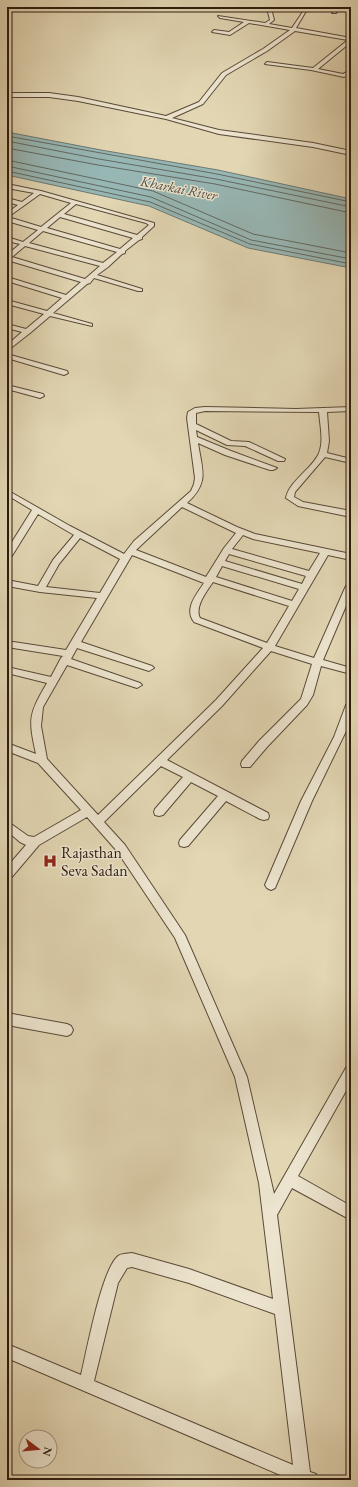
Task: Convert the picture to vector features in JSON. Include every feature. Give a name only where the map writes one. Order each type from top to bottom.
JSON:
[{"type":"street","points":[[265,25],[272,20],[270,12],[273,7]]},
{"type":"street","points":[[334,12],[339,7]]},
{"type":"street","points":[[167,118],[197,106],[205,99],[224,74],[265,50],[293,30],[304,10]]},
{"type":"street","points":[[220,17],[350,39]]},
{"type":"street","points":[[214,31],[230,34],[248,22]]},
{"type":"street","points":[[315,69],[350,39],[351,34]]},
{"type":"street","points":[[267,63],[315,69],[344,76],[351,71]]},
{"type":"street","points":[[7,95],[68,97],[167,118],[219,132],[313,145],[351,153]]},
{"type":"street","points":[[7,186],[39,192],[152,224],[151,228],[140,238],[7,350]]},
{"type":"street","points":[[7,216],[39,192]]},
{"type":"street","points":[[7,200],[23,204]]},
{"type":"street","points":[[7,258],[75,202]]},
{"type":"street","points":[[60,215],[140,238]]},
{"type":"street","points":[[7,219],[122,252]]},
{"type":"street","points":[[7,238],[106,266]]},
{"type":"street","points":[[7,258],[88,282]]},
{"type":"street","points":[[94,276],[140,290]]},
{"type":"street","points":[[7,279],[68,298]]},
{"type":"street","points":[[7,302],[90,326]]},
{"type":"street","points":[[7,326],[28,332]]},
{"type":"street","points":[[7,356],[64,373]]},
{"type":"street","points":[[7,387],[40,396]]},
{"type":"street","points":[[42,760],[35,715],[52,681],[128,554],[137,543],[194,492],[198,484],[200,478],[192,425],[192,412],[198,410],[351,409]]},
{"type":"street","points":[[323,410],[325,441],[323,454],[291,492],[290,498],[301,504],[351,514]]},
{"type":"street","points":[[192,425],[230,443],[246,444],[281,459]]},
{"type":"street","points":[[194,438],[228,453],[273,468]]},
{"type":"street","points":[[323,454],[351,461]]},
{"type":"street","points":[[7,492],[79,534],[128,554],[209,580],[295,605]]},
{"type":"street","points":[[181,503],[241,532],[253,536],[351,557]]},
{"type":"street","points":[[7,557],[36,510]]},
{"type":"street","points":[[241,532],[227,550],[194,607],[194,616],[197,620],[269,648],[351,671]]},
{"type":"street","points":[[40,590],[56,562],[79,534]]},
{"type":"street","points":[[227,550],[312,576]]},
{"type":"street","points":[[98,822],[219,703],[269,648],[325,552]]},
{"type":"street","points":[[220,562],[304,588]]},
{"type":"street","points":[[7,583],[40,590],[102,596]]},
{"type":"street","points":[[246,764],[262,744],[304,702],[308,696],[317,662],[349,588]]},
{"type":"street","points":[[74,643],[149,668]]},
{"type":"street","points":[[7,644],[32,646],[66,657],[137,686]]},
{"type":"street","points":[[7,670],[52,681]]},
{"type":"street","points":[[271,885],[325,760],[346,723],[351,705]]},
{"type":"street","points":[[7,747],[42,760],[121,848],[179,935],[242,1077],[266,1183],[305,1479]]},
{"type":"street","points":[[161,761],[264,816]]},
{"type":"street","points":[[159,812],[190,776]]},
{"type":"street","points":[[184,843],[225,795]]},
{"type":"street","points":[[7,875],[35,842],[88,811]]},
{"type":"street","points":[[7,825],[26,840],[31,843],[35,842]]},
{"type":"street","points":[[7,1019],[68,1030]]},
{"type":"street","points":[[270,1214],[351,1070]]},
{"type":"street","points":[[290,1179],[351,1213]]},
{"type":"street","points":[[86,1384],[110,1281],[123,1261],[132,1260],[189,1276],[282,1309]]},
{"type":"street","points":[[7,1351],[305,1479]]},
{"type":"water","name":"Kharkai River","points":[[7,132],[218,170],[351,199],[351,268],[248,248],[149,206],[7,175]]},
{"type":"place","name":"Rajasthan Seva Sadan","points":[[50,861]]}]
